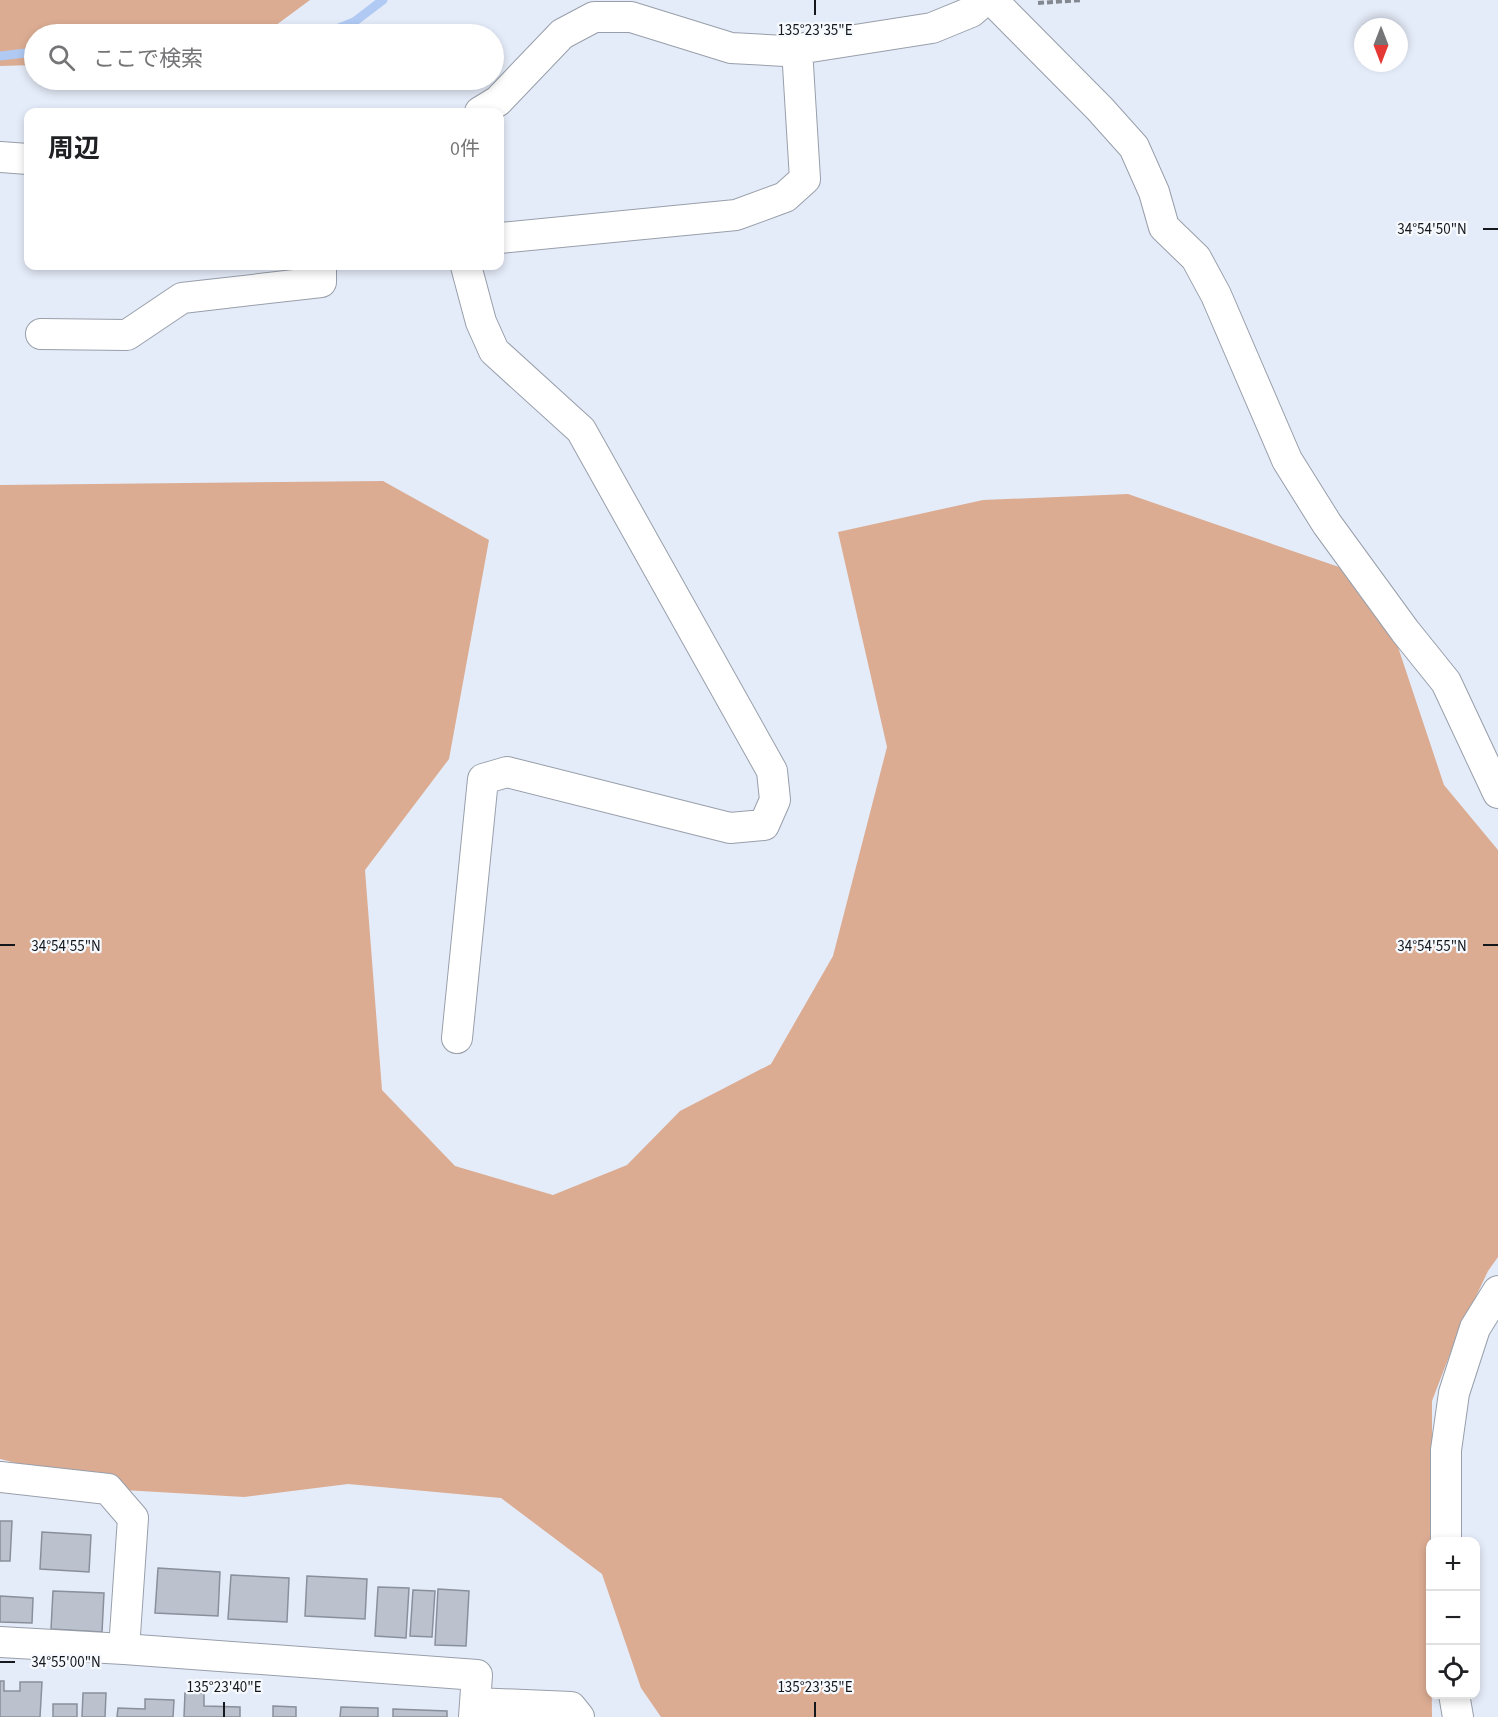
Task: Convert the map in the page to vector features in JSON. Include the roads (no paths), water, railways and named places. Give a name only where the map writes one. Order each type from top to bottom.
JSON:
[{"type":"street","points":[[487,108],[498,101],[562,34],[594,17],[631,17],[731,48],[785,51],[932,28],[971,12],[985,0]]},
{"type":"street","points":[[992,0],[1100,109],[1134,147],[1154,192],[1164,227],[1196,258],[1216,295],[1287,460],[1326,524],[1405,631],[1446,682],[1498,793]]},
{"type":"street","points":[[504,238],[736,215],[785,197],[805,179],[797,49]]},
{"type":"street","points":[[0,157],[24,159]]},
{"type":"street","points":[[41,334],[127,335],[182,298],[321,282],[321,270]]},
{"type":"street","points":[[458,1038],[483,779],[507,772],[730,828],[764,825],[775,800],[772,771],[581,430],[494,351],[481,322],[467,270]]},
{"type":"street","points":[[1446,1537],[1446,1450],[1454,1393],[1475,1328],[1498,1291]]},
{"type":"street","points":[[0,1477],[108,1489],[133,1518],[124,1649]]},
{"type":"street","points":[[0,1642],[477,1675],[475,1710],[571,1707],[579,1717]]},
{"type":"street","points":[[1455,1699],[1458,1717]]},
{"type":"waterway","points":[[349,24],[383,0]]},
{"type":"waterway","points":[[0,56],[24,53]]}]
